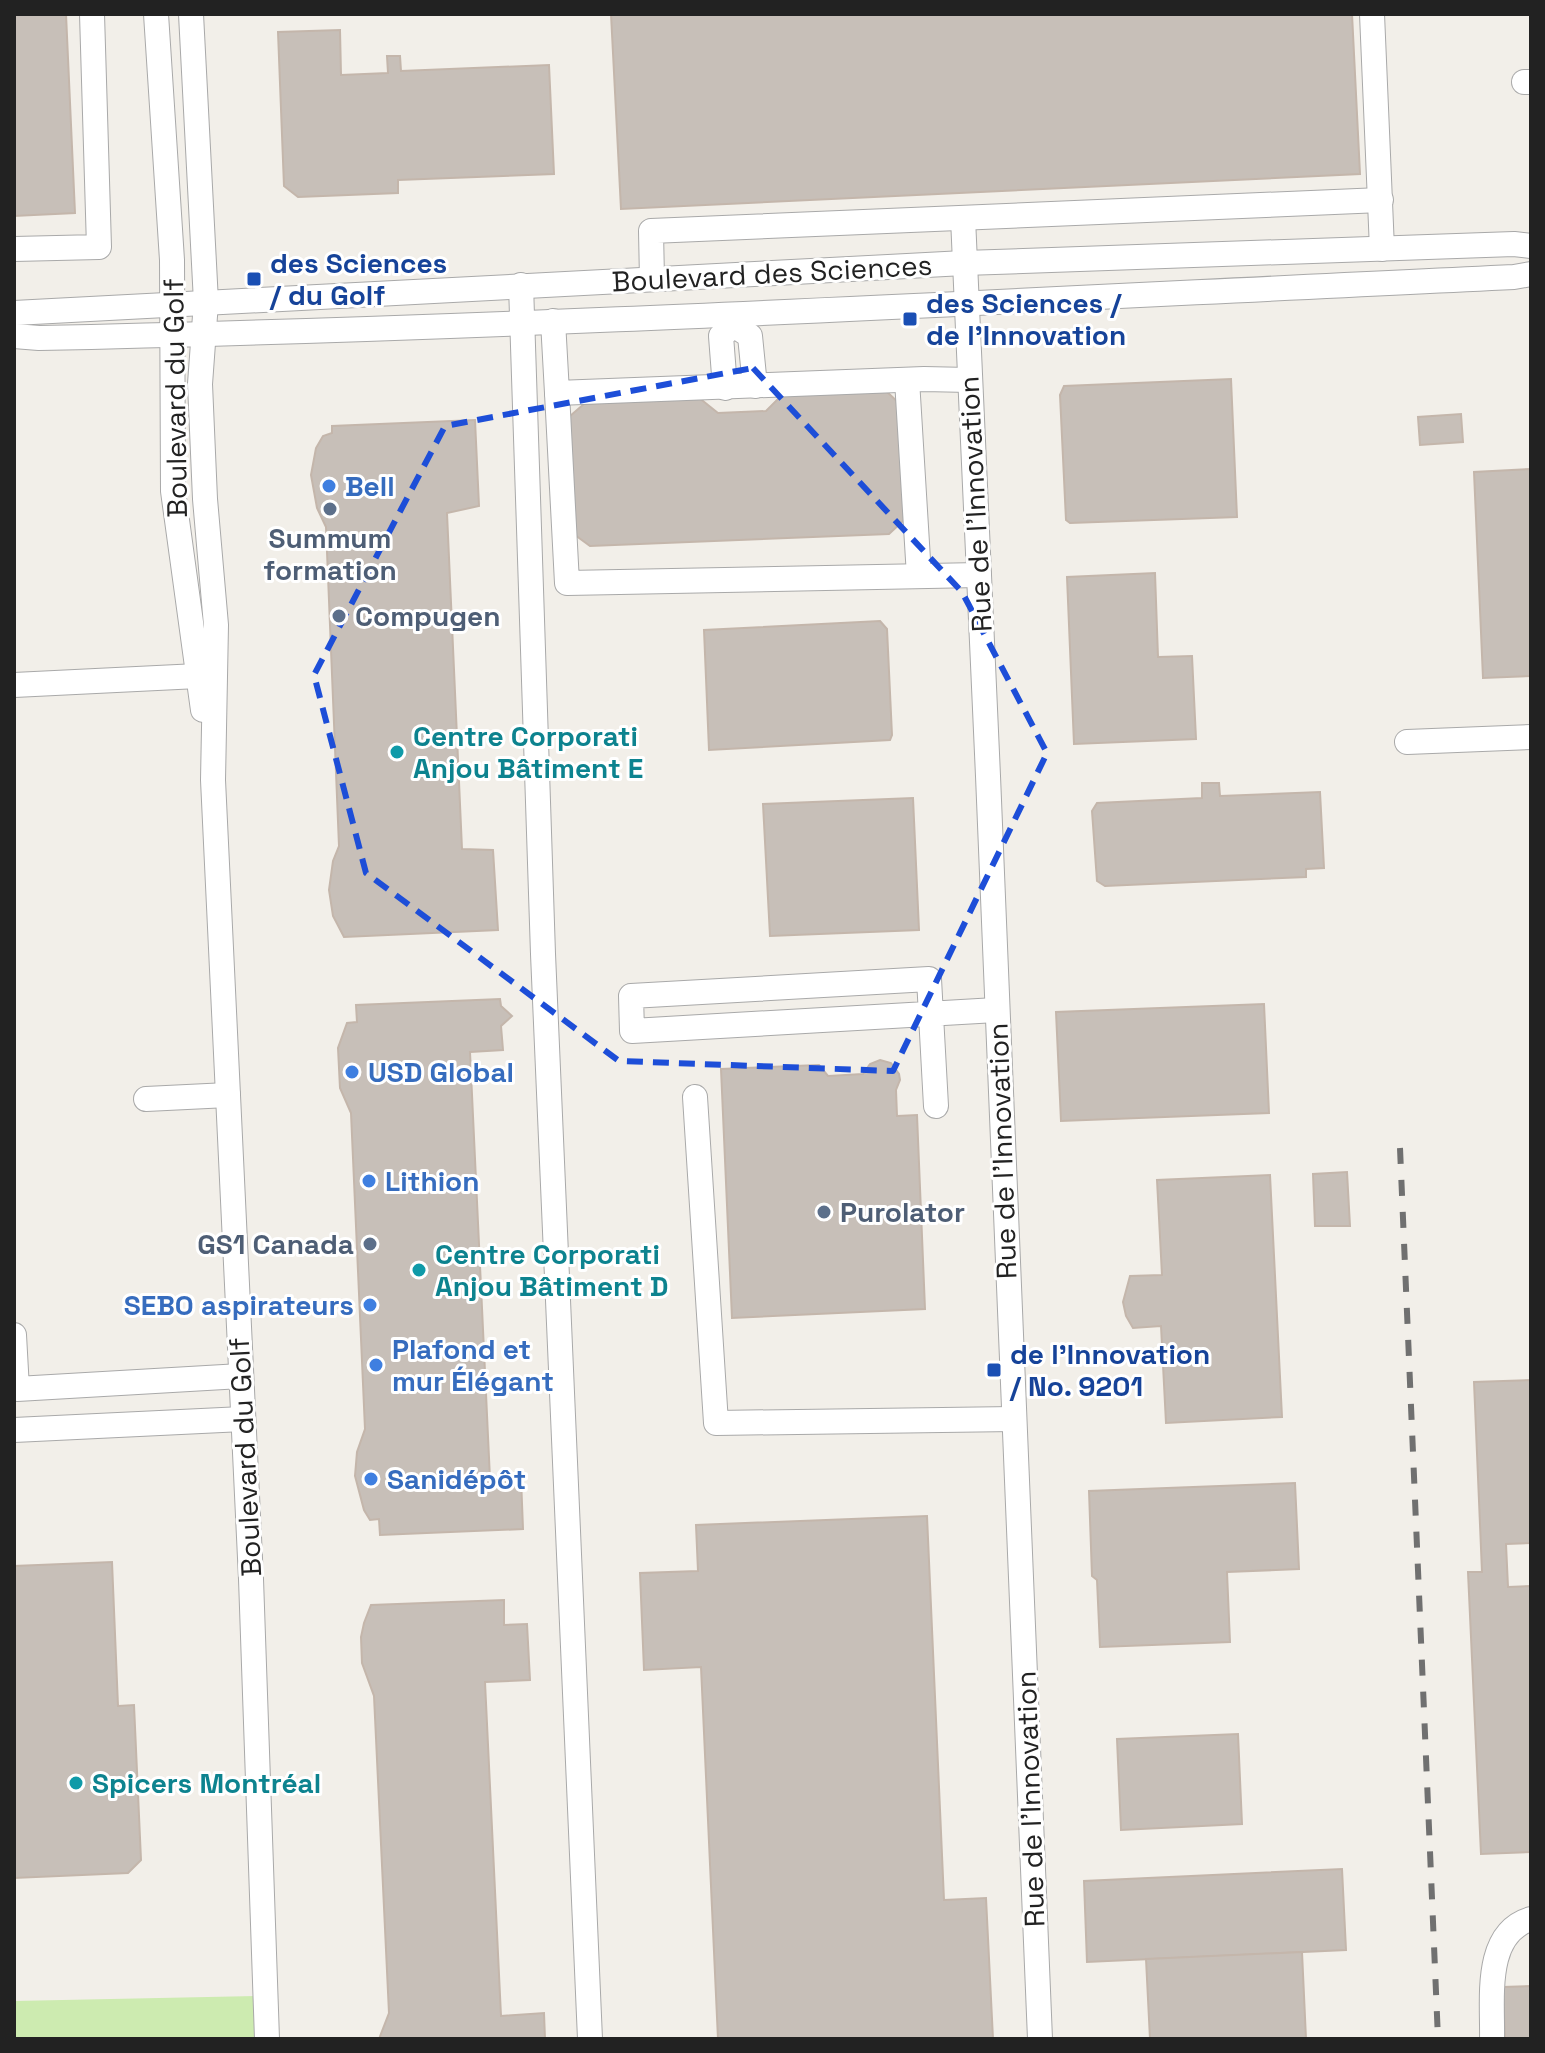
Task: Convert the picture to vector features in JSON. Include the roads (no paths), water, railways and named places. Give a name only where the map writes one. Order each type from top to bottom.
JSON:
[{"type":"street","points":[[14,249],[99,247],[92,14]]},
{"type":"street","name":"Boulevard du Golf","points":[[156,14],[172,260],[173,491],[213,780]]},
{"type":"street","name":"Boulevard du Golf","points":[[191,14],[206,302],[200,384],[216,625],[213,780],[243,1419],[267,2039]]},
{"type":"street","points":[[1372,14],[1382,249]]},
{"type":"street","points":[[652,279],[651,231],[1381,200]]},
{"type":"street","name":"Rue de l'Innovation","points":[[963,218],[1040,2039]]},
{"type":"street","name":"Boulevard des Sciences","points":[[14,313],[964,263],[1514,244],[1531,246]]},
{"type":"street","name":"Boulevard des Sciences","points":[[14,336],[203,335],[553,321],[734,319],[966,303],[1531,274]]},
{"type":"street","points":[[521,285],[544,970],[590,2039]]},
{"type":"street","points":[[725,388],[721,336],[734,319],[750,336],[755,386]]},
{"type":"street","points":[[553,321],[567,583],[979,575]]},
{"type":"street","points":[[907,380],[919,576]]},
{"type":"street","points":[[557,393],[969,380]]},
{"type":"street","points":[[14,685],[198,676]]},
{"type":"street","points":[[1407,742],[1531,737]]},
{"type":"street","points":[[936,1106],[930,1015],[929,979],[631,996],[632,1031],[930,1015],[996,1010]]},
{"type":"street","points":[[146,1099],[228,1095]]},
{"type":"street","points":[[695,1097],[716,1423],[1014,1419]]},
{"type":"street","points":[[14,1335],[16,1389],[241,1376]]},
{"type":"street","points":[[14,1430],[243,1419]]},
{"type":"street","points":[[1492,2039],[1493,1974],[1499,1947],[1511,1931],[1523,1921],[1531,1919]]},
{"type":"railway","points":[[1400,1148],[1438,2039]]},
{"type":"place","name":"des Sciences / du Golf","points":[[254,279]]},
{"type":"place","name":"des Sciences / de l'Innovation","points":[[910,319]]},
{"type":"place","name":"Bell","points":[[329,486]]},
{"type":"place","name":"Summum formation","points":[[330,509]]},
{"type":"place","name":"Compugen","points":[[339,616]]},
{"type":"place","name":"Centre Corporati Anjou Bâtiment E","points":[[397,752]]},
{"type":"place","name":"USD Global","points":[[352,1072]]},
{"type":"place","name":"Lithion","points":[[369,1181]]},
{"type":"place","name":"Purolator","points":[[824,1212]]},
{"type":"place","name":"GS1 Canada","points":[[370,1244]]},
{"type":"place","name":"Centre Corporati Anjou Bâtiment D","points":[[419,1270]]},
{"type":"place","name":"SEBO aspirateurs","points":[[370,1305]]},
{"type":"place","name":"Plafond et mur Élégant","points":[[376,1365]]},
{"type":"place","name":"de l'Innovation / No. 9201","points":[[994,1370]]},
{"type":"place","name":"Sanidépôt","points":[[371,1479]]},
{"type":"place","name":"Spicers Montréal","points":[[76,1783]]}]
